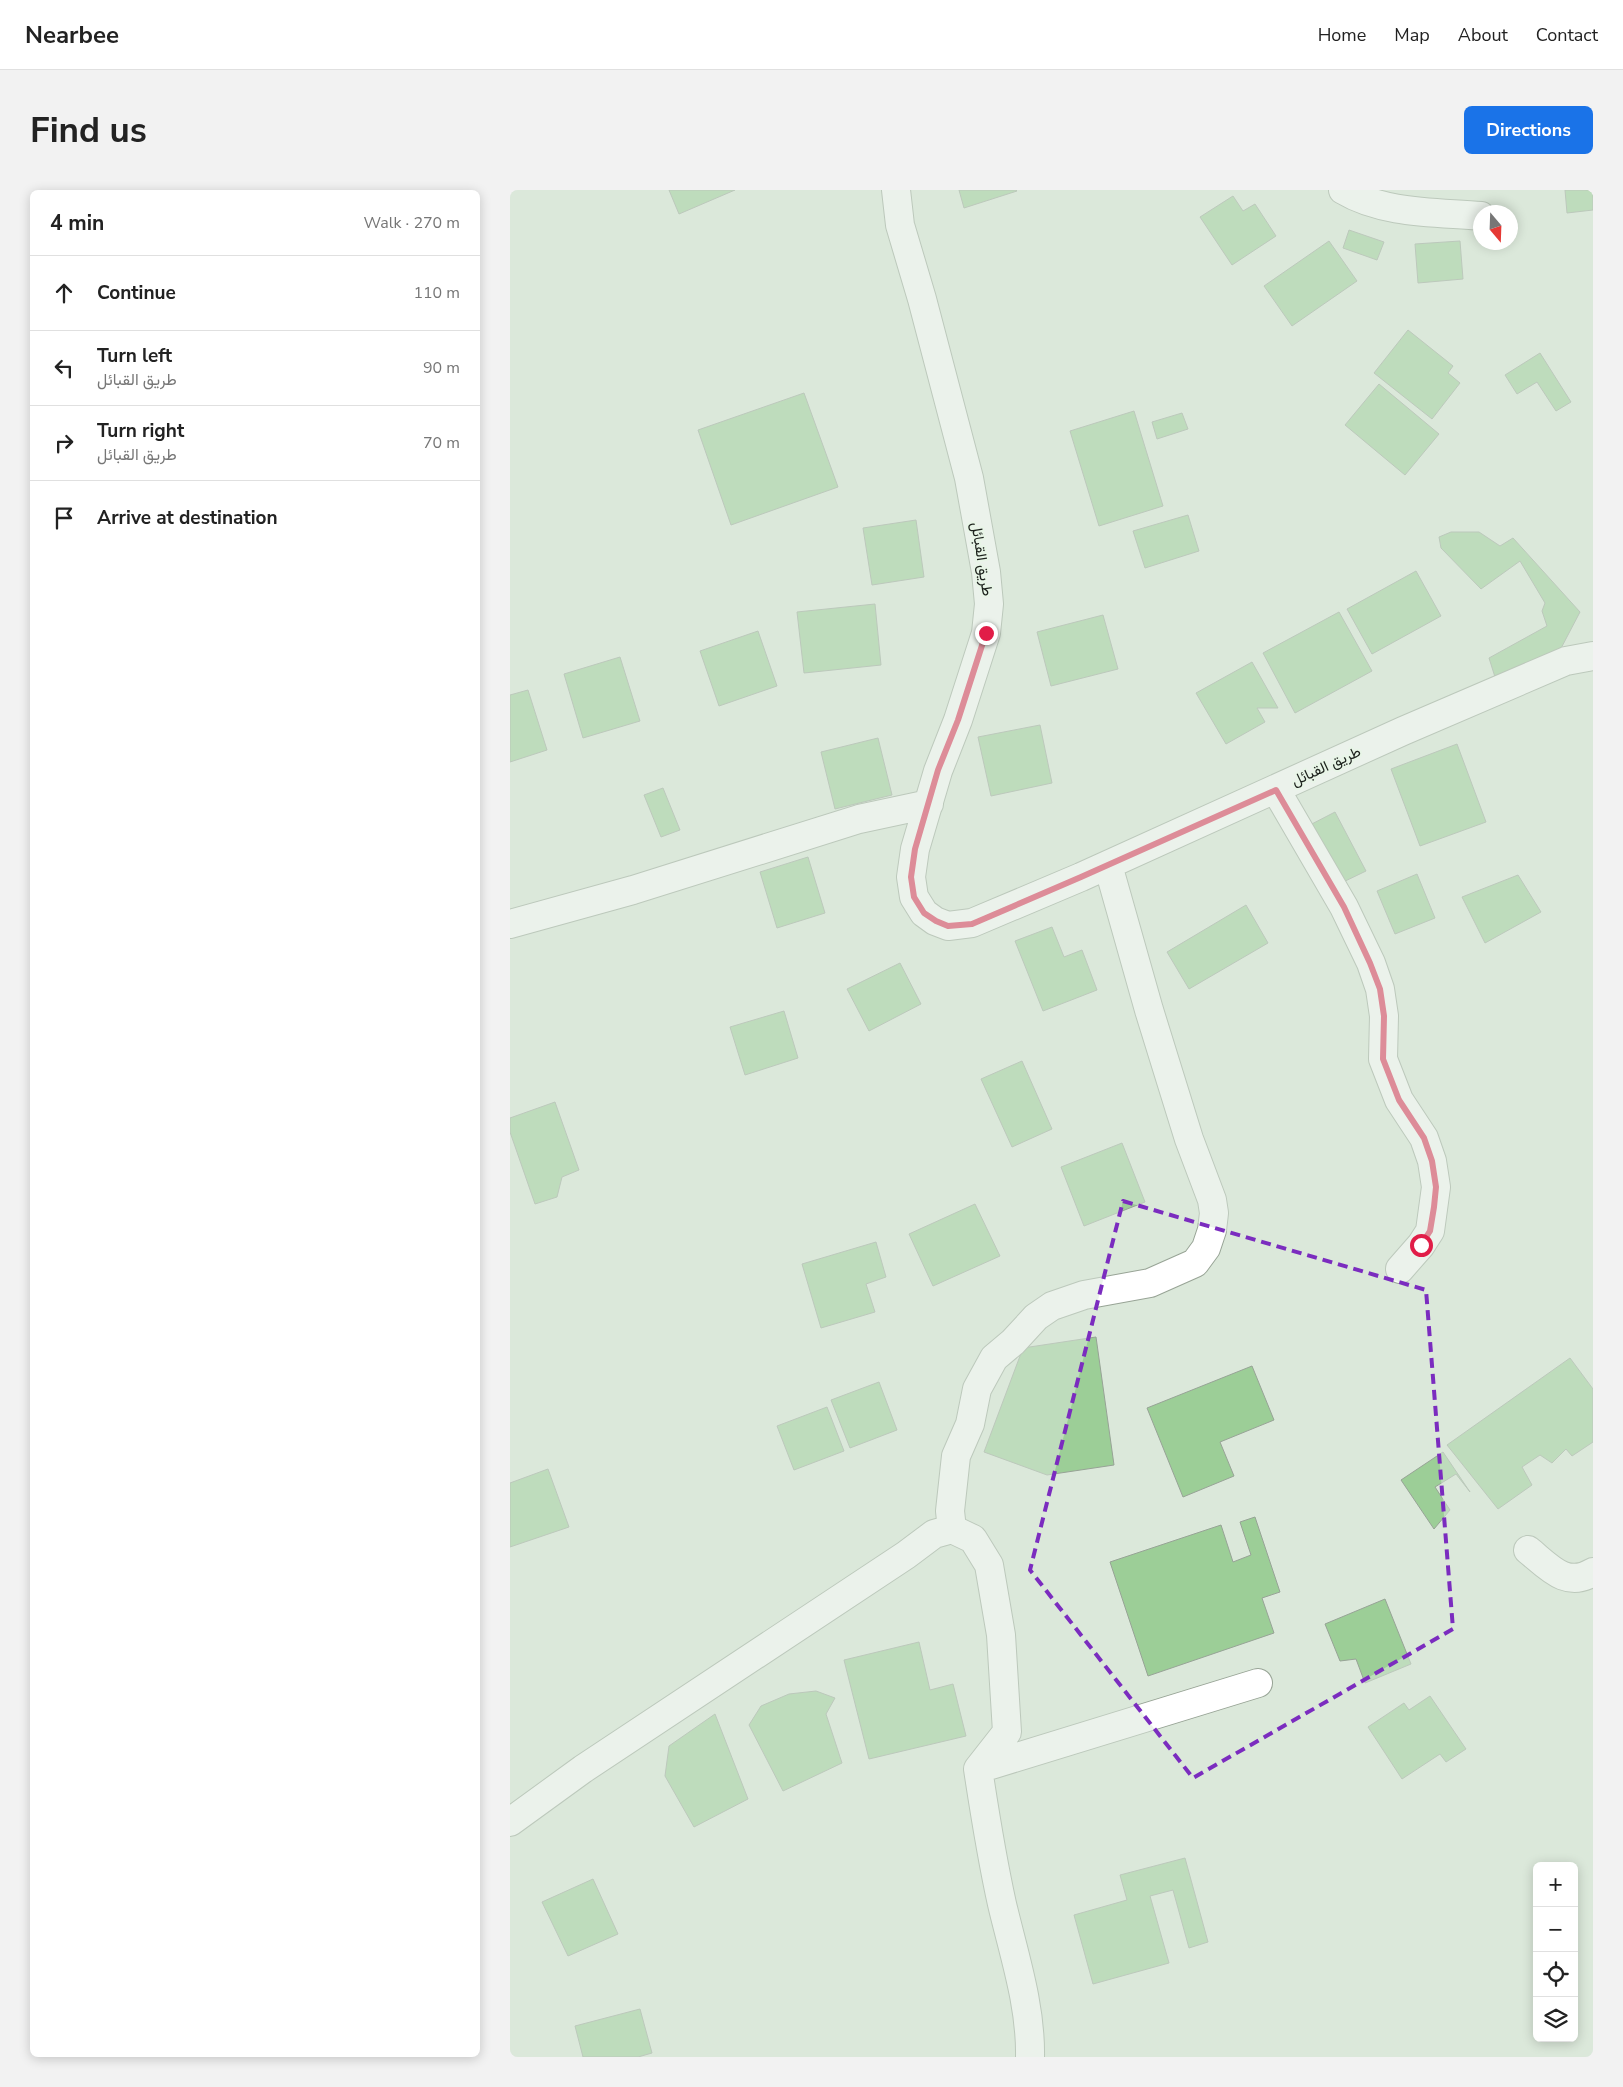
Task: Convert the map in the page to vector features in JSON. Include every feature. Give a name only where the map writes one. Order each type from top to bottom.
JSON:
[{"type":"street","name":"طريق القبائل","points":[[896,190],[900,224],[922,299],[969,478],[986,572],[989,604],[986,633],[958,720],[938,770],[915,849],[911,877],[914,897],[924,913],[948,926],[972,924],[1276,790],[1412,727],[1558,665],[1593,656]]},
{"type":"street","points":[[1344,190],[1368,201],[1392,208],[1473,215]]},
{"type":"street","points":[[1276,790],[1344,907],[1370,963],[1380,989],[1383,1007],[1383,1059],[1399,1100],[1424,1138],[1432,1161],[1436,1187],[1430,1231],[1400,1268]]},
{"type":"street","points":[[510,924],[633,890],[859,819],[929,804]]},
{"type":"street","points":[[952,1529],[950,1511],[956,1456],[970,1424],[978,1389],[994,1358],[1014,1342],[1036,1317],[1052,1306],[1084,1296],[1150,1283],[1195,1263],[1206,1248],[1212,1230],[1214,1213],[1212,1200],[1189,1139],[1149,1010],[1108,865]]},
{"type":"street","points":[[510,1822],[583,1769],[906,1555],[934,1534],[952,1529],[973,1539],[989,1565],[1001,1635],[1007,1732],[978,1769],[986,1824],[1000,1895],[1026,2004],[1030,2057]]},
{"type":"street","points":[[1528,1550],[1555,1573],[1570,1579],[1584,1578],[1593,1572]]},
{"type":"street","points":[[978,1769],[1258,1683]]},
{"type":"highlighted area","points":[[1123,1201],[1426,1290],[1453,1629],[1193,1778],[1030,1570]]},
{"type":"building","points":[[669,190],[735,190],[679,214]]},
{"type":"building","points":[[959,190],[1016,190],[1017,191],[964,208]]},
{"type":"building","points":[[1565,190],[1593,190],[1593,210],[1567,213]]},
{"type":"building","points":[[1233,196],[1243,211],[1255,204],[1276,236],[1232,265],[1200,217]]},
{"type":"building","points":[[1349,230],[1384,242],[1377,260],[1343,248]]},
{"type":"building","points":[[1329,241],[1357,281],[1292,326],[1264,286]]},
{"type":"building","points":[[1460,241],[1463,279],[1418,283],[1415,244]]},
{"type":"building","points":[[1408,330],[1453,366],[1448,373],[1460,383],[1432,419],[1374,373]]},
{"type":"building","points":[[1540,353],[1571,402],[1556,411],[1537,382],[1517,394],[1505,375]]},
{"type":"building","points":[[1379,384],[1439,434],[1405,475],[1345,425]]},
{"type":"building","points":[[804,393],[838,487],[731,525],[698,430]]},
{"type":"building","points":[[1134,411],[1163,506],[1099,526],[1070,431]]},
{"type":"building","points":[[1182,413],[1188,429],[1157,439],[1152,422]]},
{"type":"building","points":[[1188,515],[1199,551],[1145,568],[1133,531]]},
{"type":"building","points":[[916,520],[924,577],[872,585],[863,528]]},
{"type":"building","points":[[1451,532],[1479,532],[1500,546],[1513,538],[1580,612],[1558,654],[1495,677],[1489,658],[1547,626],[1542,611],[1545,603],[1520,561],[1481,589],[1441,548],[1439,537]]},
{"type":"building","points":[[1416,571],[1441,616],[1372,654],[1347,609]]},
{"type":"building","points":[[875,604],[881,665],[804,673],[797,612]]},
{"type":"building","points":[[1339,612],[1372,671],[1295,713],[1263,653]]},
{"type":"building","points":[[1103,615],[1118,669],[1051,686],[1037,632]]},
{"type":"building","points":[[758,631],[777,686],[719,706],[700,651]]},
{"type":"building","points":[[620,657],[640,721],[583,738],[564,674]]},
{"type":"building","points":[[1252,662],[1278,708],[1257,708],[1265,722],[1226,744],[1196,693]]},
{"type":"building","points":[[528,690],[547,750],[510,762],[510,695]]},
{"type":"building","points":[[1040,725],[1052,783],[991,796],[978,737]]},
{"type":"building","points":[[878,738],[892,795],[835,809],[821,752]]},
{"type":"building","points":[[1457,744],[1486,822],[1420,846],[1391,769]]},
{"type":"building","points":[[663,788],[680,830],[661,837],[644,795]]},
{"type":"building","points":[[1335,812],[1366,871],[1337,885],[1306,827]]},
{"type":"building","points":[[808,857],[825,913],[777,928],[760,872]]},
{"type":"building","points":[[1417,874],[1435,918],[1395,934],[1377,891]]},
{"type":"building","points":[[1518,875],[1541,912],[1485,943],[1462,897]]},
{"type":"building","points":[[1246,905],[1268,943],[1189,989],[1167,952]]},
{"type":"building","points":[[1052,927],[1064,957],[1082,950],[1097,990],[1043,1011],[1015,941]]},
{"type":"building","points":[[900,963],[921,1004],[869,1031],[847,989]]},
{"type":"building","points":[[784,1011],[798,1058],[745,1075],[730,1027]]},
{"type":"building","points":[[1022,1061],[1052,1129],[1012,1147],[981,1079]]},
{"type":"building","points":[[555,1102],[579,1170],[562,1177],[557,1197],[535,1204],[510,1132],[510,1118]]},
{"type":"building","points":[[1122,1143],[1145,1202],[1084,1226],[1061,1167]]},
{"type":"building","points":[[975,1204],[1000,1256],[933,1286],[909,1234]]},
{"type":"building","points":[[876,1242],[886,1277],[866,1284],[875,1312],[821,1328],[802,1264]]},
{"type":"building","points":[[1096,1337],[1114,1465],[1047,1475],[984,1452],[1023,1348]]},
{"type":"building","points":[[1570,1358],[1593,1389],[1593,1442],[1572,1456],[1566,1449],[1552,1463],[1540,1455],[1522,1467],[1532,1485],[1498,1509],[1447,1445]]},
{"type":"building","points":[[1252,1366],[1274,1420],[1220,1442],[1234,1476],[1183,1497],[1147,1408]]},
{"type":"building","points":[[879,1382],[897,1430],[850,1448],[831,1400]]},
{"type":"building","points":[[827,1407],[844,1451],[794,1470],[777,1426]]},
{"type":"building","points":[[1443,1452],[1470,1492],[1456,1474],[1435,1487],[1450,1510],[1434,1529],[1401,1480]]},
{"type":"building","points":[[548,1469],[569,1527],[510,1547],[510,1483]]},
{"type":"building","points":[[1255,1517],[1280,1592],[1262,1598],[1274,1633],[1148,1676],[1110,1562],[1221,1525],[1233,1562],[1251,1555],[1240,1522]]},
{"type":"building","points":[[1385,1599],[1411,1664],[1365,1683],[1356,1659],[1340,1661],[1325,1624]]},
{"type":"building","points":[[919,1642],[930,1690],[953,1684],[966,1736],[869,1759],[844,1660]]},
{"type":"building","points":[[816,1691],[835,1698],[826,1714],[842,1763],[783,1791],[749,1725],[761,1706],[789,1694]]},
{"type":"building","points":[[1430,1696],[1466,1749],[1446,1762],[1440,1754],[1402,1779],[1368,1727],[1404,1703],[1409,1710]]},
{"type":"building","points":[[715,1714],[748,1799],[694,1827],[665,1776],[669,1746]]},
{"type":"building","points":[[1185,1858],[1208,1942],[1189,1948],[1173,1890],[1150,1896],[1169,1963],[1093,1984],[1074,1915],[1127,1900],[1120,1875]]},
{"type":"building","points":[[593,1879],[618,1934],[568,1956],[542,1902]]},
{"type":"building","points":[[640,2009],[652,2053],[638,2057],[583,2057],[575,2026]]},
{"type":"route","points":[[986,633],[958,720],[938,770],[915,849],[911,877],[914,897],[924,913],[948,926],[972,924],[1276,790],[1344,907],[1380,989],[1384,1016],[1383,1059],[1399,1100],[1424,1138],[1432,1161],[1436,1187],[1434,1207],[1430,1231],[1421,1245]]}]
